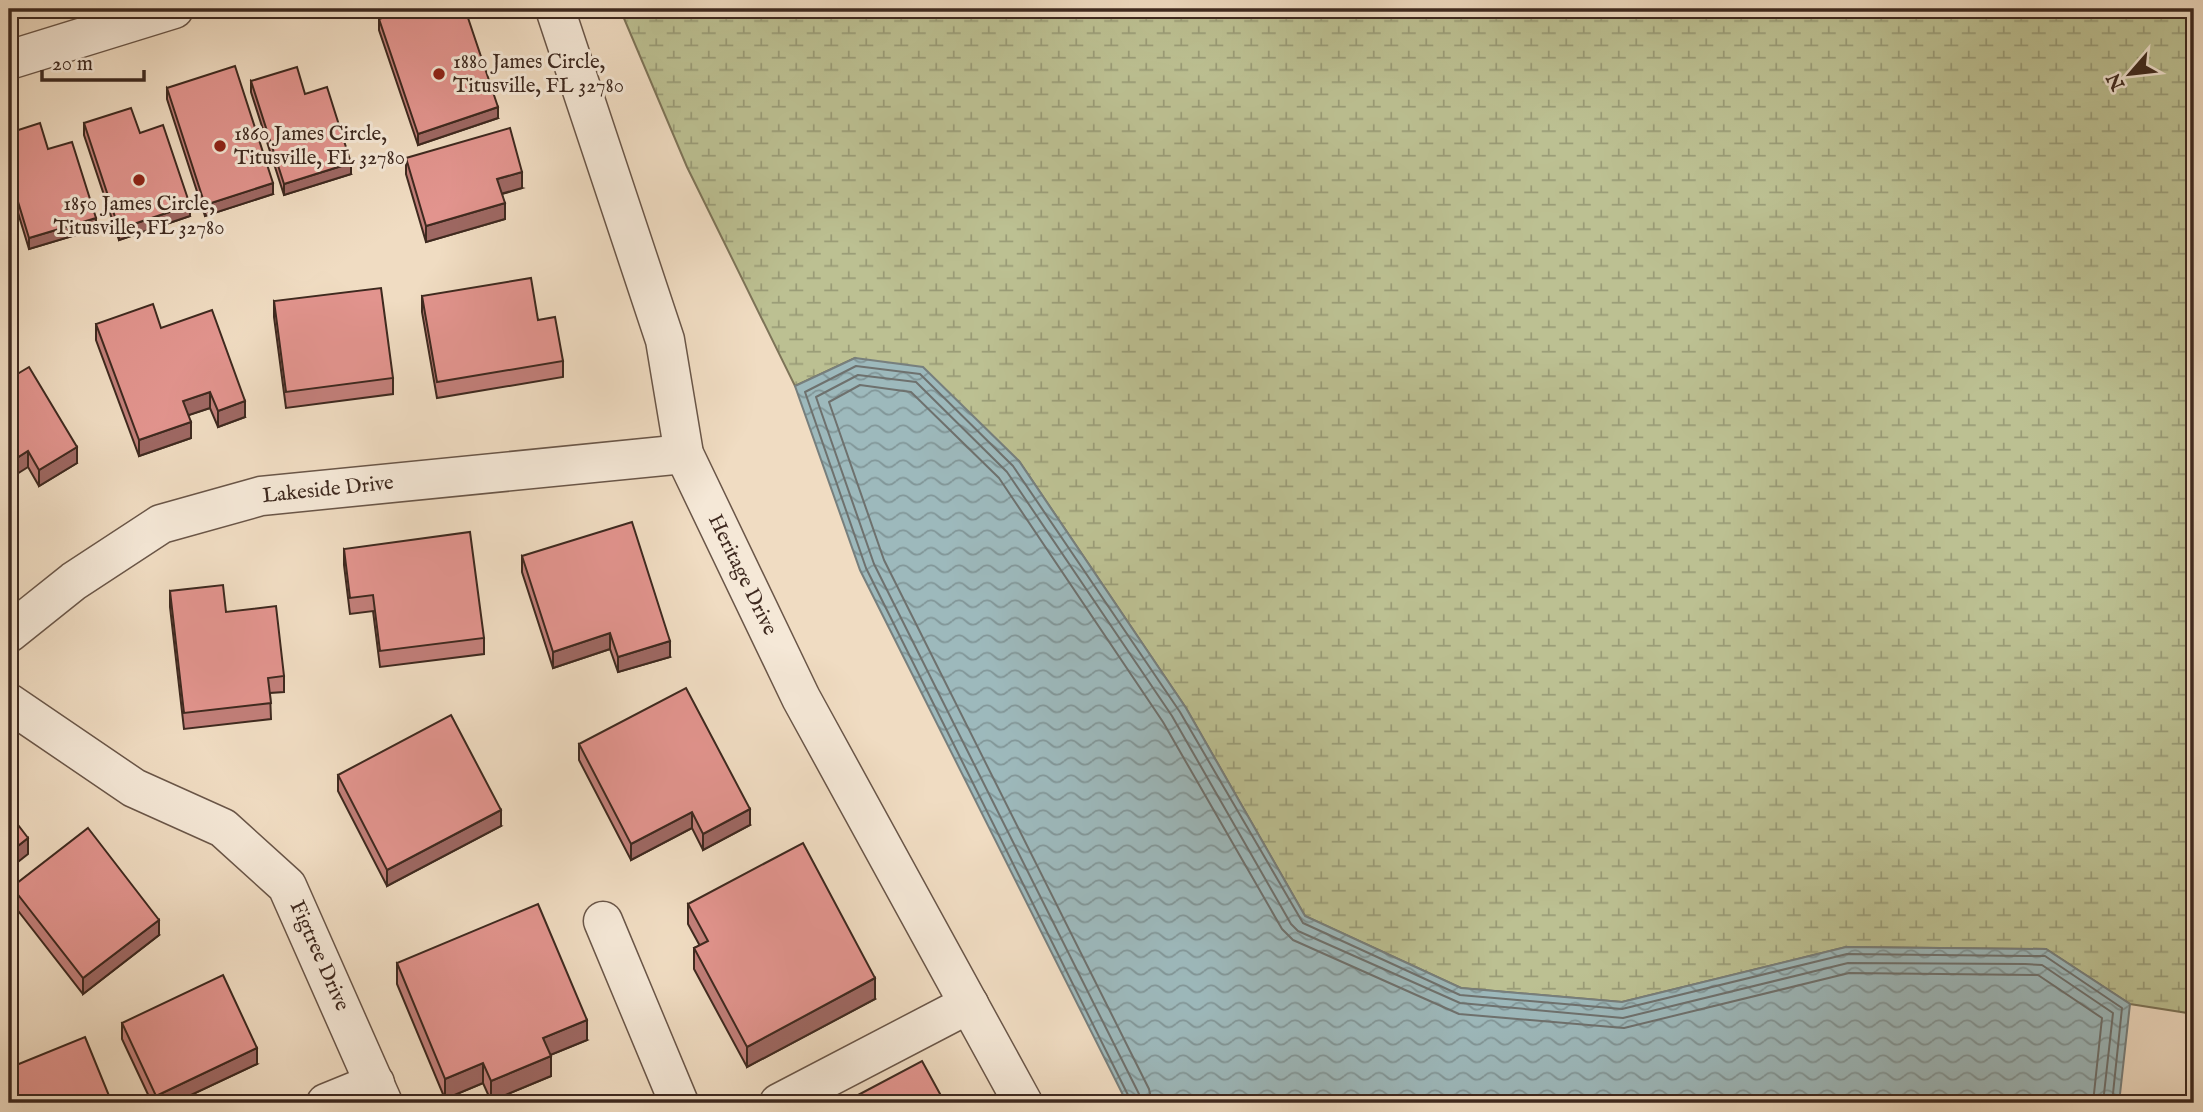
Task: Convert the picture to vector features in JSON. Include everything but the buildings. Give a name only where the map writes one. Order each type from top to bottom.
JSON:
[{"type":"street","points":[[9,60],[174,9]]},
{"type":"street","name":"Heritage Drive","points":[[555,9],[665,340],[684,454],[801,698],[1023,1103]]},
{"type":"street","name":"Lakeside Drive","points":[[9,633],[74,581],[161,524],[261,496],[684,454]]},
{"type":"street","name":"Figtree Drive","points":[[9,703],[134,788],[223,828],[287,886],[379,1093]]},
{"type":"street","points":[[603,921],[679,1103]]},
{"type":"street","points":[[779,1103],[970,1004]]},
{"type":"street","points":[[326,1103],[379,1093]]},
{"type":"green space","points":[[620,9],[2194,9],[2194,1014],[2130,1004],[2046,949],[1846,947],[1622,1002],[1461,988],[1305,916],[1186,708],[1019,461],[855,358],[795,386],[687,167]]},
{"type":"water","points":[[855,358],[923,367],[1019,461],[1186,708],[1305,916],[1461,988],[1622,1002],[1846,947],[2046,949],[2130,1004],[2119,1103],[1127,1103],[860,570],[795,386]]},
{"type":"place","name":"1880 James Circle, Titusville, FL 32780","points":[[439,74]]},
{"type":"place","name":"1860 James Circle, Titusville, FL 32780","points":[[220,146]]},
{"type":"place","name":"1850 James Circle, Titusville, FL 32780","points":[[139,180]]}]
